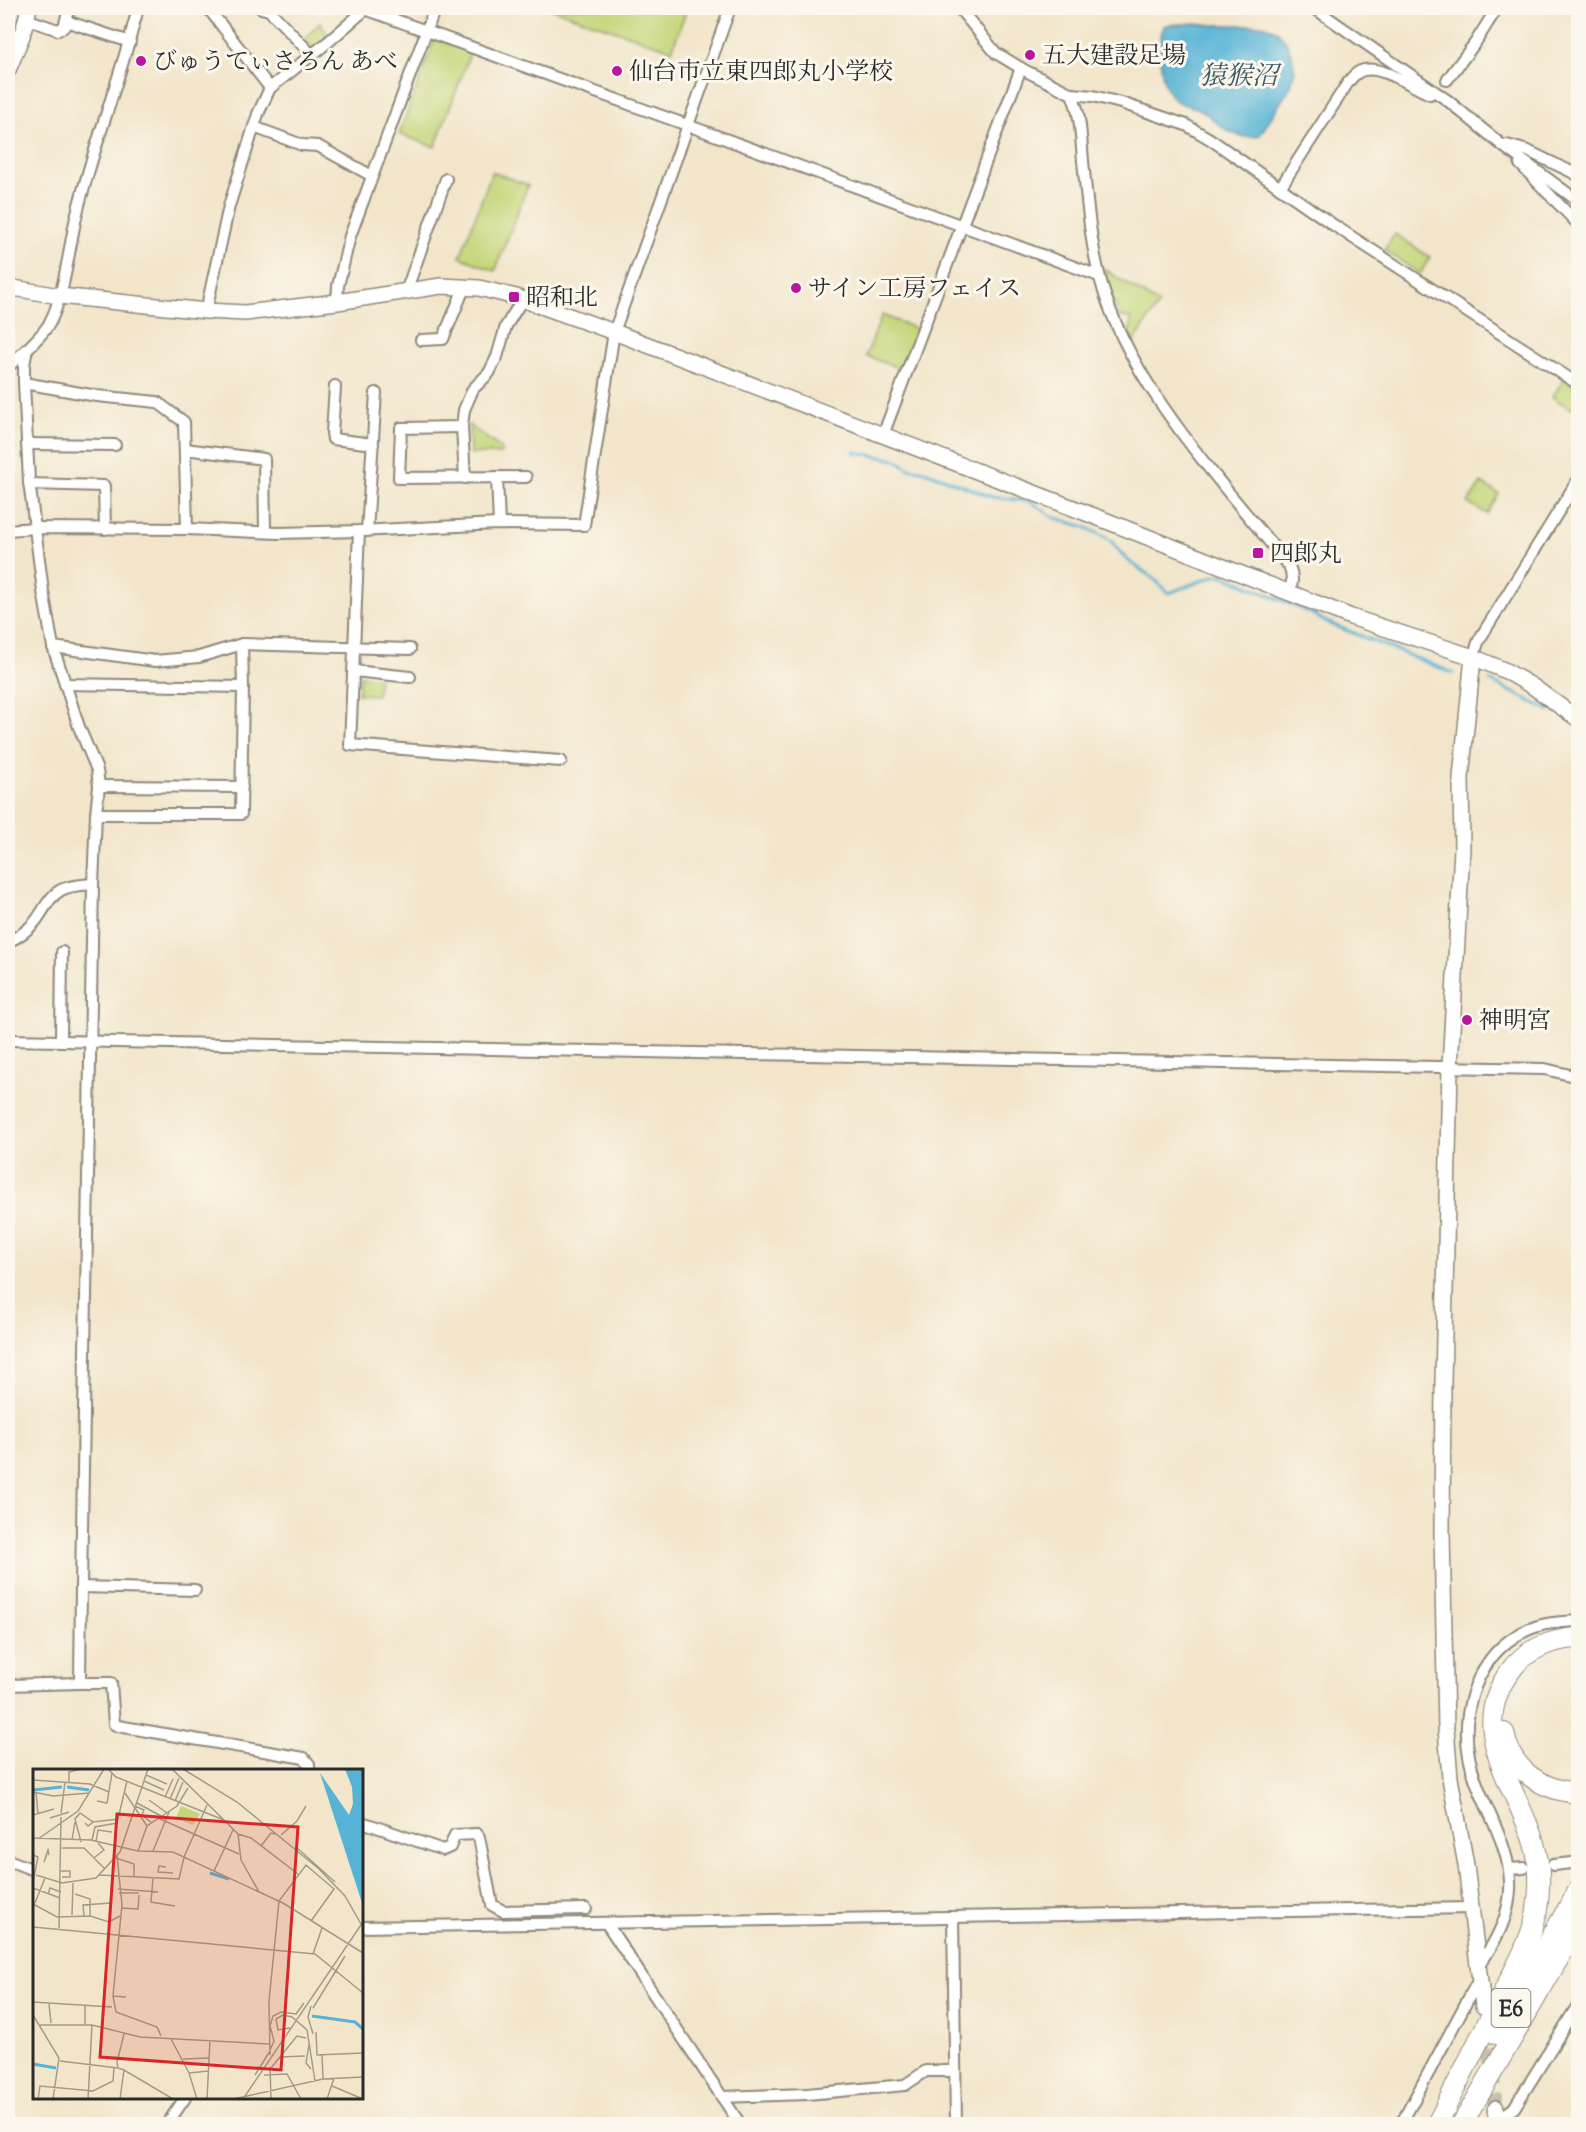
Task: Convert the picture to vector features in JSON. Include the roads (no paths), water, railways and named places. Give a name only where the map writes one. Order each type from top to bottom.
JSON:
[{"type":"highway","points":[[1437,2124],[1521,1958],[1536,1916],[1539,1895],[1538,1860],[1534,1844],[1493,1740],[1492,1712],[1495,1699],[1505,1677],[1523,1657],[1547,1644],[1578,1638]]},
{"type":"highway","points":[[1578,1648],[1548,1655],[1519,1675],[1507,1699],[1503,1724],[1504,1736],[1512,1757],[1528,1776],[1551,1789],[1578,1793]]},
{"type":"highway","name":"E6","points":[[1443,2124],[1578,1891]]},
{"type":"highway","name":"E6","points":[[1464,2124],[1578,1924]]},
{"type":"highway","points":[[1464,2124],[1578,1945]]},
{"type":"street","points":[[8,70],[15,35],[27,13],[58,30],[64,27],[69,8]]},
{"type":"street","points":[[8,367],[48,325],[59,296],[77,213],[130,42],[138,8]]},
{"type":"street","points":[[208,8],[270,88]]},
{"type":"street","points":[[261,8],[269,10],[312,55]]},
{"type":"street","points":[[206,311],[229,206],[254,127],[270,88],[366,8],[1099,276]]},
{"type":"street","points":[[337,302],[338,286],[350,236],[435,8]]},
{"type":"street","points":[[8,530],[187,528],[278,533],[499,524],[584,525],[614,332],[730,8]]},
{"type":"street","points":[[959,8],[996,53],[1072,94],[1093,96],[1121,103],[1186,125],[1578,384]]},
{"type":"street","points":[[1314,8],[1437,94],[1578,201]]},
{"type":"street","points":[[1448,80],[1497,8]]},
{"type":"street","points":[[66,21],[130,42]]},
{"type":"street","points":[[883,435],[1021,68]]},
{"type":"street","points":[[1280,188],[1349,81],[1357,73],[1364,70],[1389,74],[1419,90],[1435,96],[1437,94]]},
{"type":"street","points":[[1072,94],[1080,121],[1085,182],[1099,276],[1116,325],[1150,387],[1288,566],[1293,583],[1289,593]]},
{"type":"street","points":[[254,127],[302,145],[318,146],[372,176]]},
{"type":"street","points":[[1503,146],[1510,145],[1528,151],[1578,175]]},
{"type":"street","points":[[1503,146],[1578,224]]},
{"type":"street","points":[[408,290],[446,179]]},
{"type":"street","points":[[421,340],[443,339],[465,286]]},
{"type":"street","points":[[8,287],[59,296],[244,313],[434,287],[479,288],[522,300],[614,332],[1351,617],[1473,657],[1506,671],[1532,686],[1578,719]]},
{"type":"street","points":[[465,478],[462,427],[464,410],[473,389],[489,373],[497,357],[506,326],[522,300]]},
{"type":"street","points":[[27,349],[24,383],[29,484],[43,591],[53,647],[79,727],[97,770],[99,786],[93,884],[80,1683]]},
{"type":"street","points":[[24,383],[97,396],[157,402],[184,422],[187,528]]},
{"type":"street","points":[[335,386],[333,439],[373,444]]},
{"type":"street","points":[[376,393],[363,531],[350,745],[471,752],[561,761]]},
{"type":"street","points":[[462,427],[400,428],[399,478],[526,477]]},
{"type":"street","points":[[27,444],[115,445]]},
{"type":"street","points":[[185,449],[264,459],[265,531]]},
{"type":"street","points":[[497,477],[499,524]]},
{"type":"street","points":[[1484,2006],[1466,1865],[1450,1778],[1446,1729],[1442,1533],[1450,1067],[1461,884],[1461,778],[1473,657],[1479,639],[1578,480]]},
{"type":"street","points":[[29,484],[104,486],[105,529]]},
{"type":"street","points":[[53,647],[155,661],[200,657],[242,644],[410,649]]},
{"type":"street","points":[[96,814],[241,814],[242,644]]},
{"type":"street","points":[[354,671],[410,676]]},
{"type":"street","points":[[65,684],[243,687]]},
{"type":"street","points":[[99,786],[242,787]]},
{"type":"street","points":[[8,942],[23,934],[35,922],[52,897],[61,890],[93,884]]},
{"type":"street","points":[[61,1040],[62,952]]},
{"type":"street","points":[[8,1040],[1545,1069],[1578,1077]]},
{"type":"street","points":[[81,1587],[195,1590]]},
{"type":"street","points":[[1401,2124],[1495,1942],[1502,1926],[1510,1884],[1509,1869],[1498,1830],[1469,1756],[1466,1720],[1470,1699],[1485,1666],[1496,1652],[1509,1642],[1535,1627],[1550,1623],[1578,1621]]},
{"type":"street","points":[[8,1685],[111,1683],[112,1720],[118,1726],[304,1758],[309,1764],[309,1769]]},
{"type":"street","points":[[363,1822],[443,1850],[450,1847],[455,1834],[477,1834],[492,1905],[496,1909],[503,1911],[586,1909]]},
{"type":"street","points":[[8,1860],[33,1870]]},
{"type":"street","points":[[1552,1865],[1572,1863]]},
{"type":"street","points":[[1509,1869],[1524,1868]]},
{"type":"street","points":[[363,1927],[1472,1908]]},
{"type":"street","points":[[953,1917],[956,2124]]},
{"type":"street","points":[[607,1924],[740,2124]]},
{"type":"street","points":[[1497,2118],[1514,2108],[1574,2019],[1578,2005]]},
{"type":"street","points":[[722,2097],[807,2094],[905,2085],[926,2072],[955,2071]]},
{"type":"street","points":[[167,2124],[184,2099]]},
{"type":"water","name":"猿猴沼","points":[[1196,23],[1263,25],[1276,30],[1286,41],[1295,71],[1291,86],[1260,135],[1244,137],[1229,132],[1200,110],[1177,102],[1169,93],[1160,63],[1162,32],[1165,25]]},
{"type":"waterway","points":[[854,452],[897,460],[908,468],[925,471],[992,497],[1030,501],[1053,517],[1085,527],[1109,539],[1127,560],[1153,578],[1169,593],[1214,576],[1223,575],[1311,613],[1326,622],[1453,673]]},
{"type":"waterway","points":[[1490,681],[1550,711]]},
{"type":"tunnel","points":[[1486,2025],[1496,2108]]},
{"type":"place","name":"五大建設足場","points":[[1030,55]]},
{"type":"place","name":"びゅうてぃさろん あべ","points":[[141,61]]},
{"type":"place","name":"仙台市立東四郎丸小学校","points":[[617,71]]},
{"type":"place","name":"サイン工房フェイス","points":[[796,288]]},
{"type":"place","name":"昭和北","points":[[514,297]]},
{"type":"place","name":"四郎丸","points":[[1258,553]]},
{"type":"place","name":"神明宮","points":[[1467,1020]]}]
